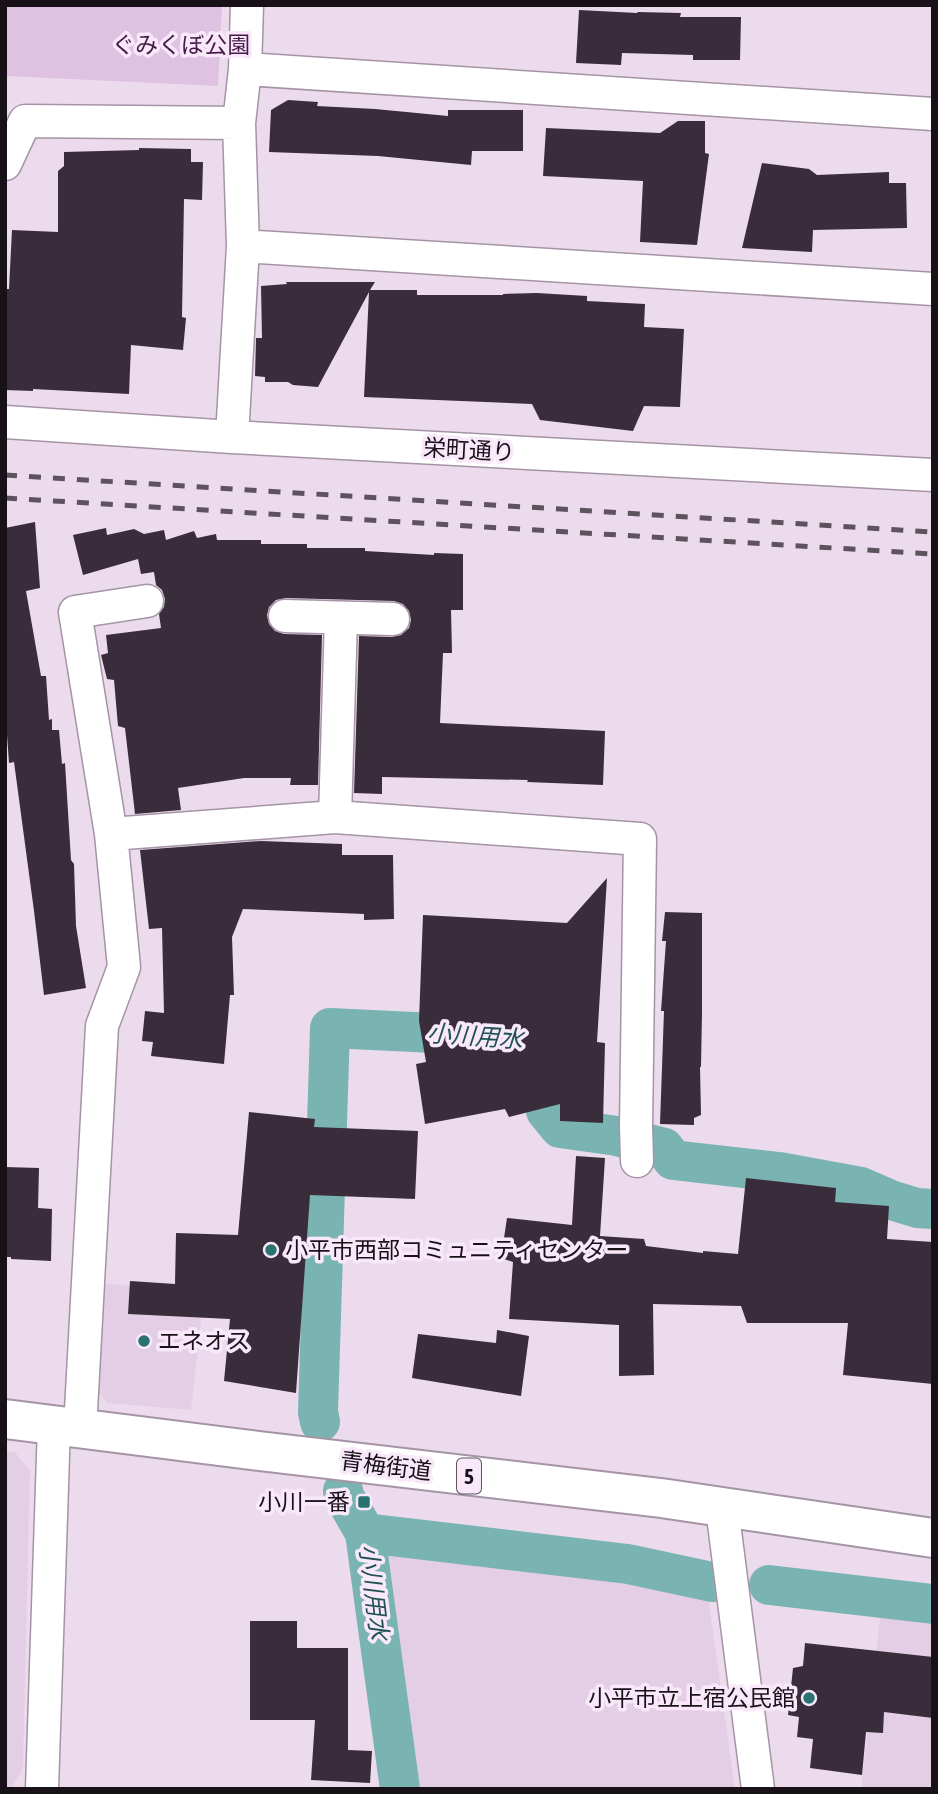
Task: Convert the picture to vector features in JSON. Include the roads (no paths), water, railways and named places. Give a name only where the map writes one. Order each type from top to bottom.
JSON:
[{"type":"main road","name":"青梅街道","points":[[5,1419],[647,1496],[933,1538]]},
{"type":"street","points":[[232,437],[243,246],[239,123],[245,69],[247,5]]},
{"type":"street","points":[[245,69],[933,114]]},
{"type":"street","points":[[5,164],[25,121],[239,123]]},
{"type":"street","points":[[243,246],[933,289]]},
{"type":"street","name":"栄町通り","points":[[5,422],[933,475]]},
{"type":"street","points":[[43,1789],[67,1427],[102,1026],[124,967],[111,834],[75,612],[147,601]]},
{"type":"street","points":[[285,616],[393,619]]},
{"type":"street","points":[[335,817],[341,618]]},
{"type":"street","points":[[111,834],[335,817],[640,839],[637,1161]]},
{"type":"street","points":[[722,1508],[758,1789]]},
{"type":"waterway","name":"小川用水","points":[[320,1422],[318,1412],[330,1028],[476,1035]]},
{"type":"waterway","name":"小川用水","points":[[535,1052],[546,1111],[560,1128],[617,1136],[664,1148],[673,1160],[779,1172],[861,1187],[917,1208],[933,1209]]},
{"type":"waterway","points":[[343,1491],[365,1533]]},
{"type":"waterway","name":"小川用水","points":[[400,1789],[365,1533],[628,1564],[712,1582]]},
{"type":"waterway","name":"小川用水","points":[[769,1585],[933,1604]]},
{"type":"railway","points":[[5,475],[933,532]]},
{"type":"railway","points":[[5,498],[933,554]]},
{"type":"place","name":"小平市西部コミュニティセンター","points":[[271,1250]]},
{"type":"place","name":"エネオス","points":[[144,1341]]},
{"type":"place","name":"小川一番","points":[[364,1502]]},
{"type":"place","name":"小平市立上宿公民館","points":[[809,1698]]},
{"type":"park label","name":"ぐみくぼ公園","points":[[181,45]]}]
